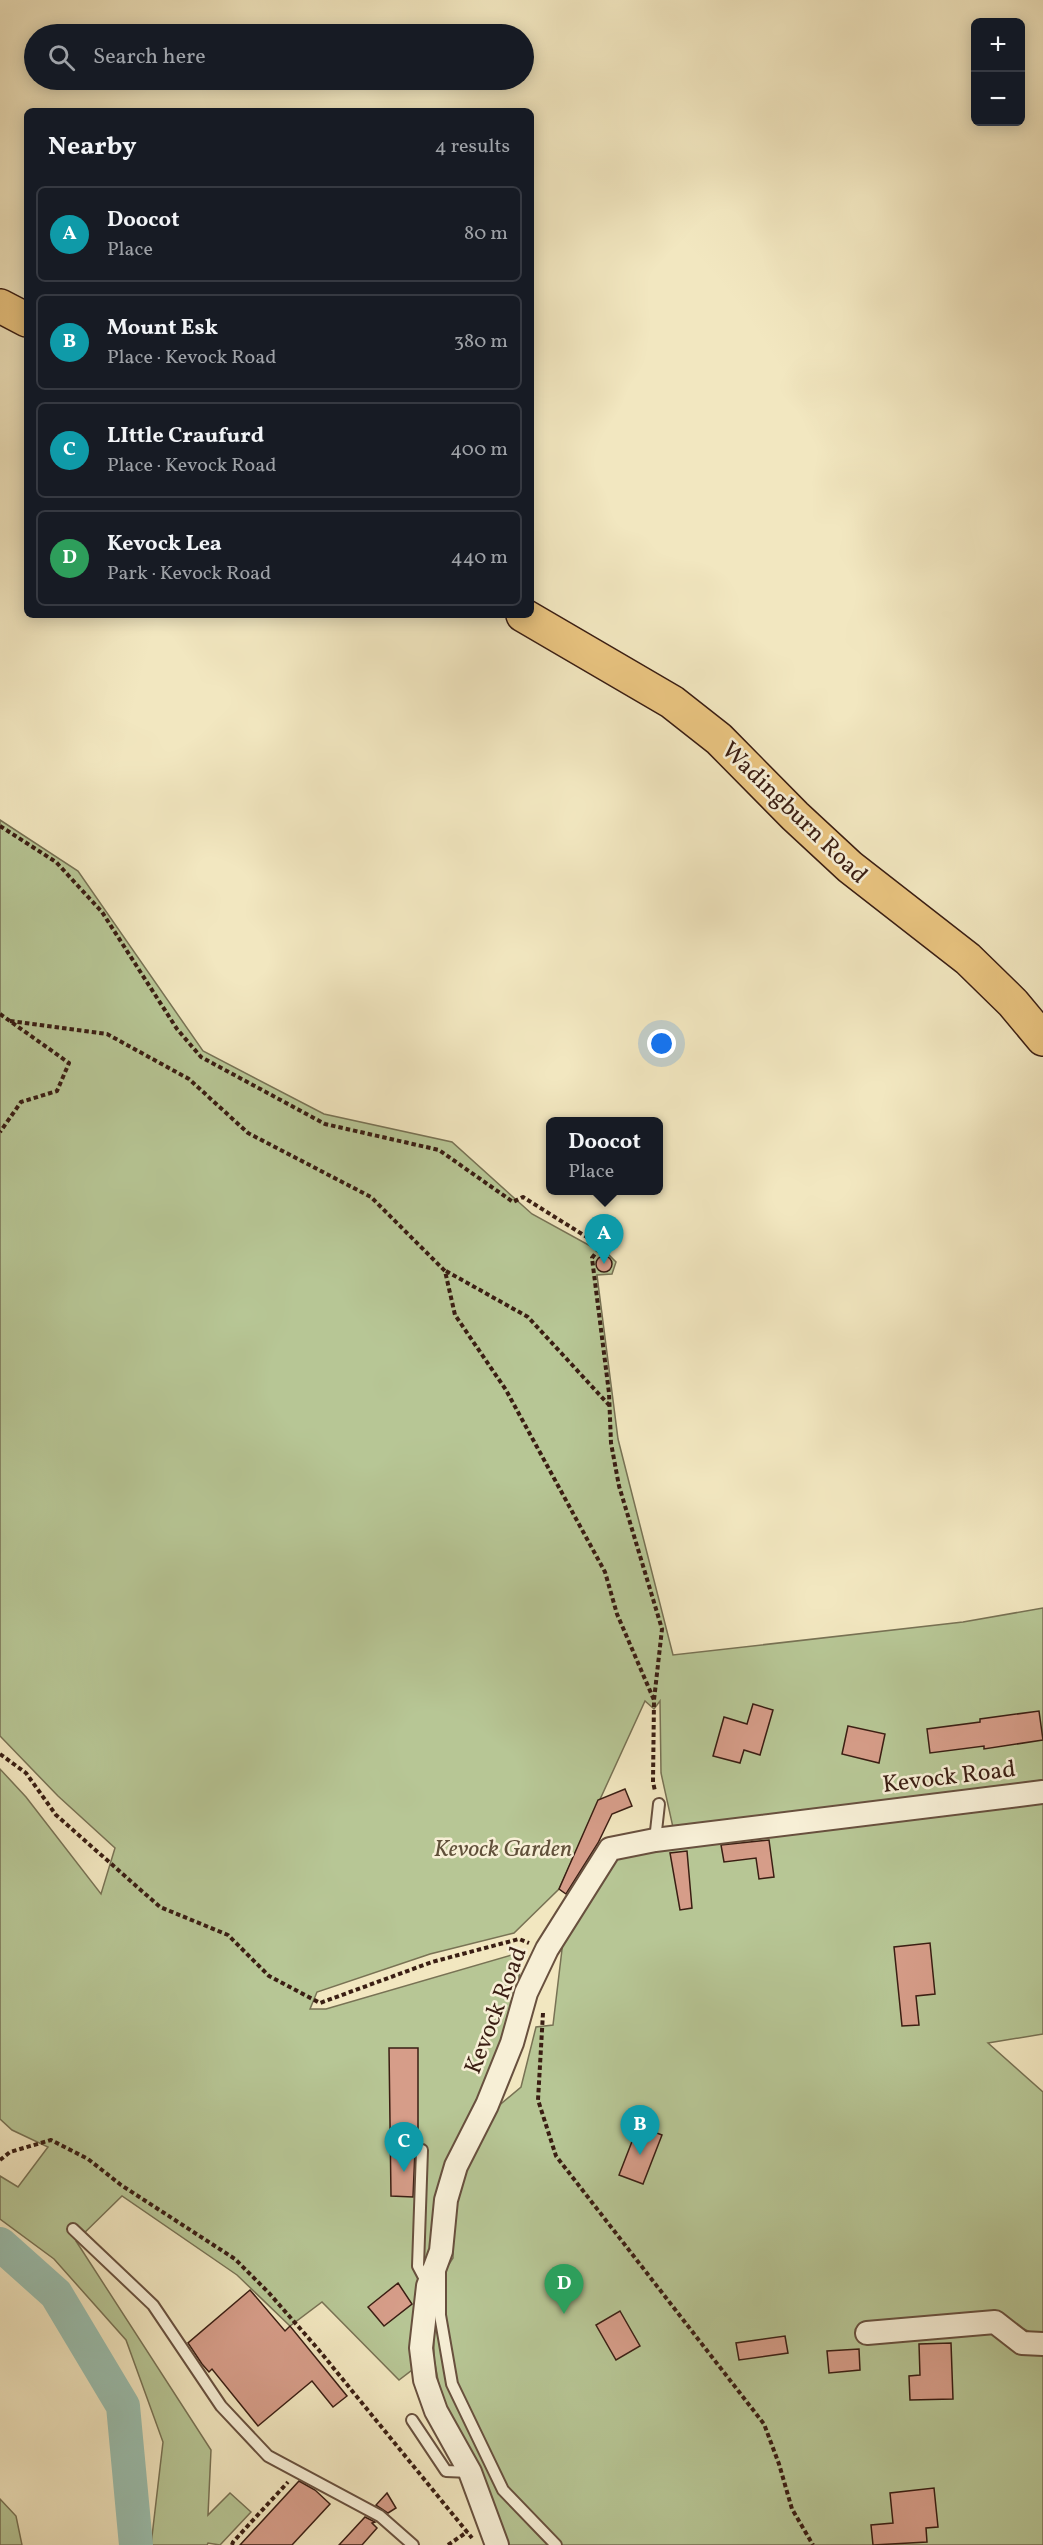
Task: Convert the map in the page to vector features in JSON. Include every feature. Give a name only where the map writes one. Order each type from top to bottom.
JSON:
[{"type":"main road","points":[[0,306],[24,318]]},
{"type":"main road","name":"Wadingburn Road","points":[[528,618],[672,702],[719,739],[795,816],[850,867],[968,959],[1013,1003],[1043,1039]]},
{"type":"street","name":"Kevock Road","points":[[496,2545],[470,2472],[436,2411],[425,2380],[421,2348],[428,2286],[441,2251],[446,2200],[456,2166],[487,2105],[512,2043],[526,1993],[547,1949],[610,1849],[655,1840],[1043,1792]]},
{"type":"street","points":[[867,2332],[995,2322],[1022,2343],[1043,2344]]},
{"type":"lane","points":[[655,1840],[658,1804]]},
{"type":"lane","points":[[422,2150],[418,2266],[428,2286]]},
{"type":"lane","points":[[73,2229],[153,2305],[221,2406],[268,2456],[380,2516],[413,2545]]},
{"type":"lane","points":[[441,2251],[440,2315],[452,2384],[503,2490],[556,2545]]},
{"type":"lane","points":[[412,2420],[446,2471],[470,2472]]},
{"type":"path","points":[[0,826],[56,862],[102,912],[177,1029],[201,1058],[326,1125],[439,1150],[513,1202],[523,1197],[601,1246],[592,1258],[598,1297],[611,1443],[619,1486],[662,1629],[654,1700],[653,1782],[658,1804]]},
{"type":"path","points":[[0,1014],[69,1063],[57,1091],[21,1102],[0,1132]]},
{"type":"path","points":[[10,1021],[107,1034],[189,1079],[248,1133],[371,1197],[445,1271],[528,1317],[609,1405]]},
{"type":"path","points":[[445,1271],[455,1316],[507,1390],[604,1572],[617,1614],[654,1700]]},
{"type":"path","points":[[0,1754],[26,1773],[56,1815],[160,1907],[228,1935],[269,1976],[320,2002],[432,1962],[519,1939],[547,1949]]},
{"type":"path","points":[[544,2007],[538,2100],[556,2156],[764,2424],[792,2509],[813,2545]]},
{"type":"path","points":[[0,2160],[10,2152],[51,2140],[88,2159],[121,2185],[235,2259],[269,2293],[318,2349],[477,2545]]},
{"type":"path","points":[[232,2545],[297,2472]]},
{"type":"path","points":[[448,2545],[467,2532]]},
{"type":"green space","name":"Kevock Garden","points":[[0,820],[78,871],[203,1051],[324,1114],[452,1142],[532,1214],[594,1248],[606,1252],[616,1262],[612,1274],[597,1275],[618,1439],[673,1655],[963,1622],[1043,1608],[1043,1780],[674,1832],[661,1773],[660,1701],[654,1709],[645,1701],[559,1889],[514,1933],[430,1954],[317,1992],[310,2009],[326,2009],[522,1952],[517,1995],[413,2341],[412,2370],[399,2380],[322,2302],[290,2326],[237,2275],[122,2196],[76,2241],[211,2450],[208,2515],[230,2493],[251,2512],[220,2545],[208,2543],[207,2545],[151,2545],[163,2442],[126,2340],[54,2259],[0,2219],[0,2176],[18,2187],[48,2147],[12,2130],[0,2119],[0,1769],[26,1797],[101,1894],[115,1848],[58,1796],[0,1736]]},
{"type":"green space","points":[[1043,1802],[1043,2034],[988,2043],[1043,2092],[1043,2332],[1030,2332],[995,2315],[995,2331],[1043,2353],[1043,2545],[508,2545],[445,2417],[434,2359],[433,2289],[453,2258],[453,2203],[464,2171],[496,2108],[521,2087],[536,2027],[553,2025],[563,1941],[614,1859],[641,1851]]},
{"type":"green space","points":[[0,2499],[16,2516],[22,2545],[0,2545]]},
{"type":"building","points":[[601,1256],[607,1256],[612,1264],[610,1270],[601,1272],[596,1267],[596,1261]]},
{"type":"building","points":[[753,1704],[773,1710],[760,1755],[744,1750],[740,1763],[713,1756],[724,1717],[747,1724]]},
{"type":"building","points":[[1039,1711],[1043,1740],[984,1749],[984,1746],[930,1753],[927,1729]]},
{"type":"building","points":[[848,1726],[885,1734],[879,1763],[842,1754]]},
{"type":"building","points":[[625,1789],[632,1806],[612,1814],[598,1843],[566,1894],[559,1889],[598,1800]]},
{"type":"building","points":[[769,1840],[774,1877],[759,1879],[756,1858],[724,1862],[721,1845]]},
{"type":"building","points":[[687,1851],[692,1908],[680,1910],[670,1853]]},
{"type":"building","points":[[930,1943],[935,1994],[916,1996],[919,2025],[902,2026],[894,1947]]},
{"type":"building","points":[[389,2048],[418,2048],[418,2144],[415,2150],[413,2197],[391,2196]]},
{"type":"building","points":[[638,2126],[662,2135],[643,2184],[619,2175]]},
{"type":"building","points":[[398,2283],[412,2304],[384,2326],[368,2307]]},
{"type":"building","points":[[250,2290],[285,2331],[290,2326],[347,2396],[333,2407],[312,2381],[258,2426],[212,2369],[209,2372],[202,2364],[188,2343]]},
{"type":"building","points":[[620,2311],[640,2346],[616,2360],[596,2325]]},
{"type":"building","points":[[785,2336],[788,2353],[739,2360],[736,2343]]},
{"type":"building","points":[[951,2343],[953,2399],[910,2400],[909,2376],[920,2375],[919,2344]]},
{"type":"building","points":[[859,2349],[860,2370],[829,2373],[827,2351]]},
{"type":"building","points":[[299,2481],[315,2490],[330,2504],[292,2545],[240,2545]]},
{"type":"building","points":[[934,2488],[938,2527],[926,2528],[927,2542],[873,2545],[871,2525],[893,2523],[890,2493]]},
{"type":"building","points":[[387,2493],[396,2508],[388,2513],[376,2505]]},
{"type":"building","points":[[365,2517],[375,2522],[372,2523],[377,2528],[362,2545],[339,2545]]},
{"type":"waterway","points":[[0,2244],[56,2294],[123,2406],[136,2545]]},
{"type":"place","name":"Doocot","points":[[604,1264]]},
{"type":"place","name":"Mount Esk","points":[[640,2155]]},
{"type":"place","name":"LIttle Craufurd","points":[[404,2172]]},
{"type":"place","name":"Kevock Lea","points":[[564,2314]]}]
